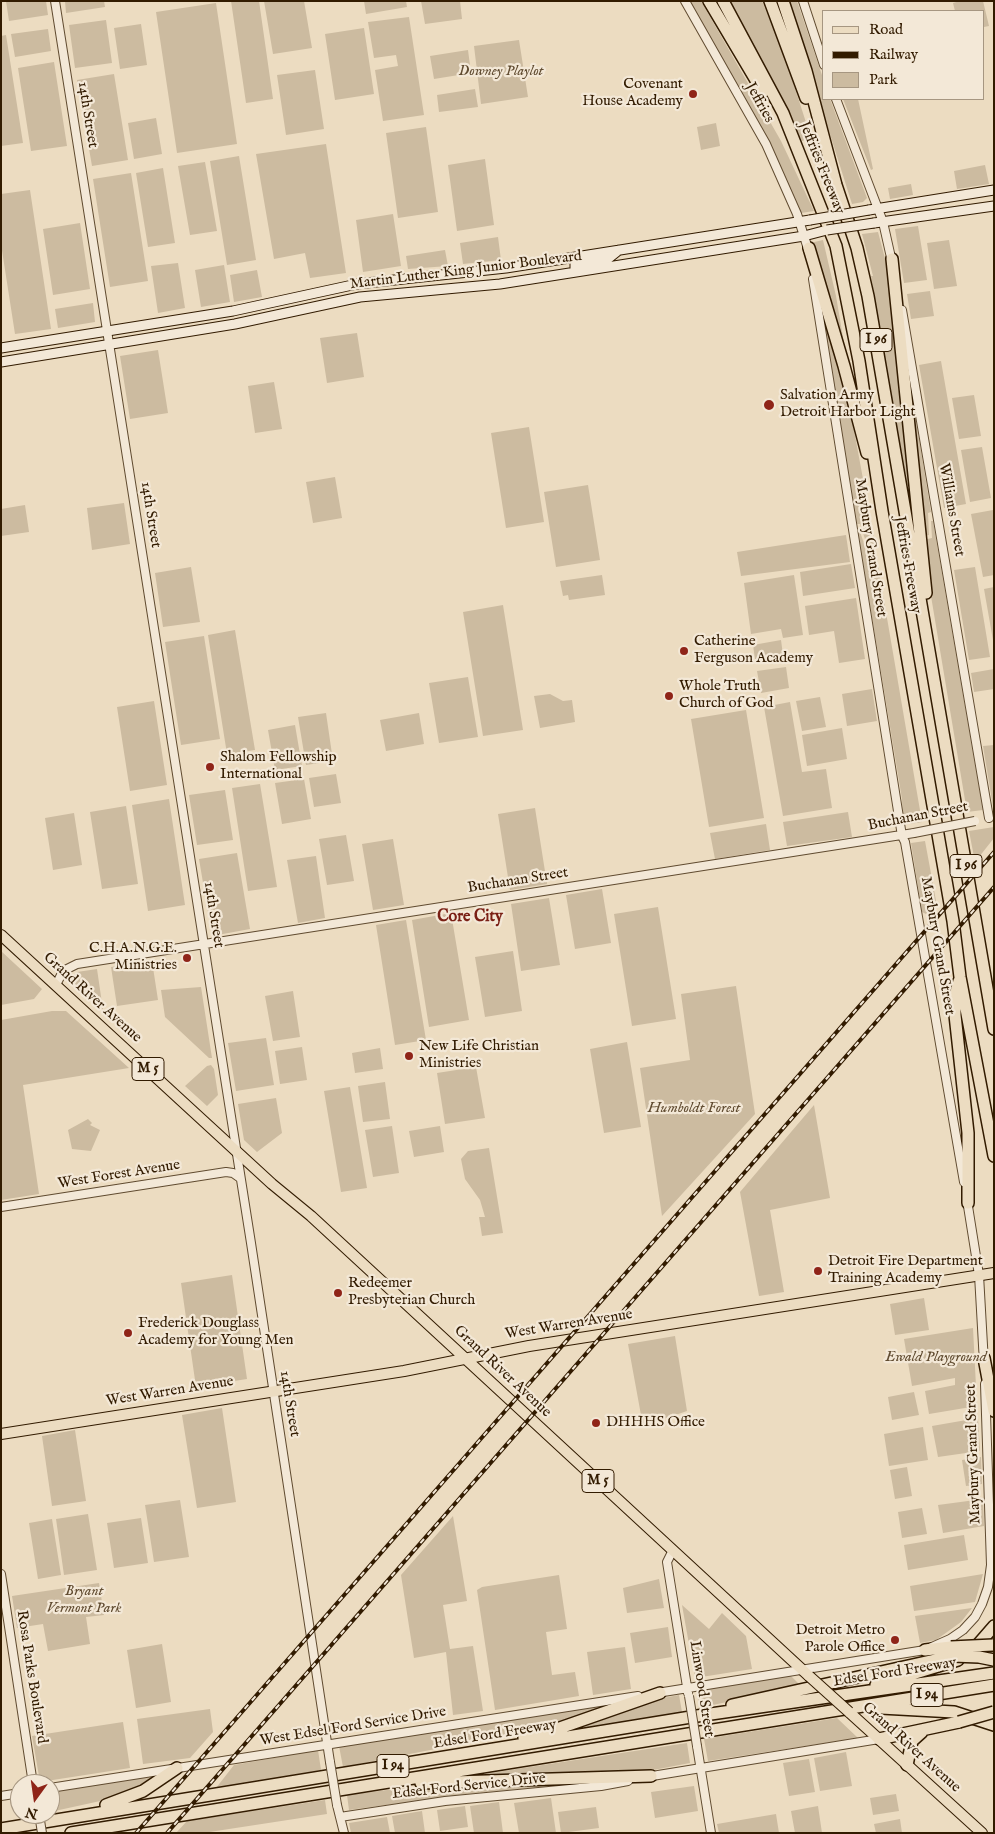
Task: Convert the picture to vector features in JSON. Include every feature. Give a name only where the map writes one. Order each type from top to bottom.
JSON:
[{"type":"highway","points":[[709,1],[797,149]]},
{"type":"highway","name":"Jeffries Freeway","points":[[723,1],[783,113],[838,252],[859,361],[882,511],[953,921],[960,977],[994,1156]]},
{"type":"highway","points":[[770,1],[788,44],[836,185]]},
{"type":"highway","name":"Jeffries Freeway","points":[[783,1],[806,72],[836,185],[857,248],[868,296],[993,1025]]},
{"type":"highway","points":[[809,248],[844,366],[882,511]]},
{"type":"highway","points":[[892,259],[935,687]]},
{"type":"highway","points":[[960,977],[955,996],[955,1015],[968,1133],[968,1203]]},
{"type":"highway","points":[[984,1358],[994,1411]]},
{"type":"highway","points":[[849,1695],[865,1687],[960,1660],[982,1642],[994,1626]]},
{"type":"highway","points":[[697,1716],[753,1700],[952,1651],[993,1645]]},
{"type":"highway","points":[[925,1650],[952,1651],[994,1660]]},
{"type":"highway","name":"Edsel Ford Freeway","points":[[1,1828],[424,1762],[697,1716],[994,1673]]},
{"type":"highway","name":"Edsel Ford Freeway","points":[[71,1833],[743,1723],[861,1707],[994,1685]]},
{"type":"highway","points":[[424,1762],[448,1751],[554,1730],[660,1693]]},
{"type":"highway","points":[[861,1707],[954,1712],[994,1725]]},
{"type":"highway","points":[[879,1739],[924,1731],[994,1712]]},
{"type":"highway","points":[[907,1765],[912,1742],[917,1735],[924,1731]]},
{"type":"highway","points":[[89,1813],[143,1791],[177,1768]]},
{"type":"highway","points":[[377,1784],[650,1776]]},
{"type":"main road","name":"Martin Luther King Junior Boulevard","points":[[1,348],[129,326],[233,311],[342,286],[506,268],[994,190]]},
{"type":"main road","points":[[978,193],[987,199],[982,208]]},
{"type":"main road","points":[[902,204],[898,213],[905,219]]},
{"type":"main road","name":"Martin Luther King Junior Boulevard","points":[[1,362],[235,324],[333,302],[398,292],[500,284],[784,240],[878,222],[994,206]]},
{"type":"main road","points":[[780,225],[789,231],[784,240]]},
{"type":"main road","points":[[702,237],[699,245],[705,252]]},
{"type":"main road","points":[[649,245],[658,252],[653,260]]},
{"type":"main road","points":[[575,272],[575,264],[609,258],[619,250]]},
{"type":"main road","points":[[394,279],[401,285],[398,292]]},
{"type":"main road","points":[[129,326],[126,335],[133,340]]},
{"type":"main road","name":"Grand River Avenue","points":[[1,935],[311,1216],[982,1833]]},
{"type":"main road","name":"West Warren Avenue","points":[[1,1434],[404,1371],[464,1358],[992,1274]]},
{"type":"street","name":"14th Street","points":[[55,1],[236,1150],[336,1805],[344,1833]]},
{"type":"street","name":"Jeffries","points":[[685,1],[766,144],[800,222]]},
{"type":"street","points":[[803,1],[822,59]]},
{"type":"street","name":"Williams Street","points":[[836,100],[892,259],[991,817]]},
{"type":"street","name":"Maybury Grand Street","points":[[800,222],[807,235],[902,836],[906,842],[979,1276],[992,1548],[988,1587],[975,1618],[950,1639],[925,1650],[806,1673]]},
{"type":"street","name":"Buchanan Street","points":[[56,985],[61,974],[73,965],[902,836],[991,817]]},
{"type":"street","name":"West Forest Avenue","points":[[1,1208],[226,1172],[234,1173],[240,1178]]},
{"type":"street","name":"Linwood Street","points":[[673,1550],[667,1562],[711,1833]]},
{"type":"street","name":"Rosa Parks Boulevard","points":[[1,1574],[32,1774]]},
{"type":"street","name":"West Edsel Ford Service Drive","points":[[60,1786],[660,1693],[688,1692],[806,1673]]},
{"type":"street","name":"Edsel Ford Service Drive","points":[[340,1817],[445,1801],[600,1786],[700,1767],[879,1739]]},
{"type":"green space","points":[[6,1],[46,1],[48,15],[9,21]]},
{"type":"green space","points":[[65,1],[104,1],[105,7],[66,13]]},
{"type":"green space","points":[[231,1],[259,1],[273,99],[246,103]]},
{"type":"green space","points":[[264,1],[304,1],[312,48],[273,54]]},
{"type":"green space","points":[[364,1],[406,1],[407,7],[366,14]]},
{"type":"green space","points":[[421,1],[460,1],[462,19],[425,24]]},
{"type":"green space","points":[[689,1],[701,1],[781,141],[814,211],[801,213],[728,68]]},
{"type":"green space","points":[[727,1],[762,1],[784,54],[811,138],[802,141]]},
{"type":"green space","points":[[788,1],[797,1],[822,75],[822,100],[830,100],[867,198],[863,202],[852,204]]},
{"type":"green space","points":[[960,1],[983,1],[989,26],[985,27],[985,10],[955,10],[953,3]]},
{"type":"green space","points":[[216,3],[237,144],[177,153],[156,12]]},
{"type":"green space","points":[[409,17],[424,115],[383,121],[375,70],[398,66],[396,55],[374,58],[368,22]]},
{"type":"green space","points":[[106,20],[112,63],[75,68],[69,25]]},
{"type":"green space","points":[[141,24],[147,65],[120,69],[114,28]]},
{"type":"green space","points":[[364,28],[374,94],[335,100],[325,34]]},
{"type":"green space","points":[[48,29],[51,51],[15,57],[11,34]]},
{"type":"green space","points":[[6,35],[23,143],[1,146],[1,36]]},
{"type":"green space","name":"Downey Playlot","points":[[519,40],[528,97],[481,104],[474,46]]},
{"type":"green space","points":[[468,50],[471,73],[434,79],[430,56]]},
{"type":"green space","points":[[54,62],[67,146],[31,151],[18,68]]},
{"type":"green space","points":[[315,70],[324,129],[286,135],[277,75]]},
{"type":"green space","points":[[114,74],[128,160],[92,166],[77,80]]},
{"type":"green space","points":[[475,89],[478,107],[439,112],[437,95]]},
{"type":"green space","points":[[843,100],[858,100],[873,169],[871,170]]},
{"type":"green space","points":[[156,118],[162,154],[134,159],[128,123]]},
{"type":"green space","points":[[716,123],[720,146],[701,150],[697,127]]},
{"type":"green space","points":[[426,127],[438,212],[398,218],[386,133]]},
{"type":"green space","points":[[326,144],[346,273],[310,278],[305,253],[274,259],[256,154]]},
{"type":"green space","points":[[239,156],[256,260],[227,265],[210,161]]},
{"type":"green space","points":[[485,159],[494,225],[457,231],[448,165]]},
{"type":"green space","points":[[205,162],[217,231],[190,235],[178,166]]},
{"type":"green space","points":[[985,165],[989,184],[957,189],[954,171]]},
{"type":"green space","points":[[163,168],[175,243],[148,247],[136,173]]},
{"type":"green space","points":[[131,173],[148,281],[110,287],[93,179]]},
{"type":"green space","points":[[911,184],[913,195],[890,199],[888,188]]},
{"type":"green space","points":[[30,190],[51,329],[15,334],[1,244],[1,194]]},
{"type":"green space","points":[[393,214],[401,266],[363,272],[356,220]]},
{"type":"green space","points":[[80,223],[90,289],[53,295],[43,229]]},
{"type":"green space","points":[[918,226],[927,280],[904,283],[895,229]]},
{"type":"green space","points":[[878,232],[887,266],[910,485],[907,486],[871,276],[873,276],[862,234]]},
{"type":"green space","points":[[498,237],[501,260],[463,264],[460,243]]},
{"type":"green space","points":[[823,240],[836,296],[848,367],[810,243]]},
{"type":"green space","points":[[949,240],[957,286],[934,289],[927,243]]},
{"type":"green space","points":[[445,250],[448,266],[408,269],[406,256]]},
{"type":"green space","points":[[178,263],[185,308],[158,313],[151,266]]},
{"type":"green space","points":[[224,265],[230,302],[201,307],[195,270]]},
{"type":"green space","points":[[257,270],[262,297],[234,302],[230,275]]},
{"type":"green space","points":[[930,291],[934,316],[911,319],[907,294]]},
{"type":"green space","points":[[820,299],[849,403],[875,544],[867,545],[860,524],[856,524]]},
{"type":"green space","points":[[93,303],[95,322],[58,328],[55,309]]},
{"type":"green space","points":[[357,333],[364,377],[327,383],[320,338]]},
{"type":"green space","points":[[903,340],[931,512],[928,513],[929,535],[923,536]]},
{"type":"green space","points":[[158,350],[168,413],[130,419],[120,356]]},
{"type":"green space","points":[[941,361],[966,504],[944,508],[919,365]]},
{"type":"green space","points":[[274,382],[282,429],[255,433],[248,386]]},
{"type":"green space","points":[[974,395],[981,436],[959,439],[952,398]]},
{"type":"green space","points":[[529,427],[544,522],[506,528],[491,433]]},
{"type":"green space","points":[[982,447],[991,498],[970,502],[961,450]]},
{"type":"green space","points":[[335,477],[342,518],[313,523],[306,482]]},
{"type":"green space","points":[[588,485],[600,560],[556,567],[544,492]]},
{"type":"green space","points":[[124,503],[130,544],[92,550],[87,508]]},
{"type":"green space","points":[[25,505],[29,532],[1,536],[1,509]]},
{"type":"green space","points":[[993,510],[994,575],[983,577],[971,514]]},
{"type":"green space","points":[[931,521],[933,521],[983,810],[967,812],[926,566],[923,540],[932,538]]},
{"type":"green space","points":[[860,532],[866,549],[875,548],[922,822],[903,825],[902,799],[858,533]]},
{"type":"green space","points":[[846,535],[850,562],[741,576],[737,552]]},
{"type":"green space","points":[[851,564],[855,588],[803,596],[800,572]]},
{"type":"green space","points":[[191,567],[200,622],[163,627],[155,573]]},
{"type":"green space","points":[[975,567],[990,657],[969,660],[954,570]]},
{"type":"green space","points":[[602,575],[605,595],[569,600],[568,595],[563,596],[560,581]]},
{"type":"green space","points":[[794,575],[803,635],[783,638],[781,629],[751,634],[744,583]]},
{"type":"green space","points":[[994,587],[994,646],[984,589]]},
{"type":"green space","points":[[856,598],[865,659],[839,663],[834,631],[809,635],[805,606]]},
{"type":"green space","points":[[503,605],[523,730],[483,736],[463,612]]},
{"type":"green space","points":[[235,630],[255,750],[227,754],[208,635]]},
{"type":"green space","points":[[204,636],[220,739],[181,745],[165,642]]},
{"type":"green space","points":[[781,640],[783,655],[755,659],[753,645]]},
{"type":"green space","points":[[786,667],[789,688],[761,693],[757,671]]},
{"type":"green space","points":[[994,669],[994,689],[974,692],[971,673]]},
{"type":"green space","points":[[468,677],[478,737],[439,743],[429,683]]},
{"type":"green space","points":[[872,689],[877,721],[847,726],[842,694]]},
{"type":"green space","points":[[550,694],[563,701],[572,700],[575,722],[540,728],[534,696]]},
{"type":"green space","points":[[820,697],[826,727],[802,731],[796,701]]},
{"type":"green space","points":[[154,701],[167,785],[130,791],[117,707]]},
{"type":"green space","points":[[790,702],[802,772],[826,769],[832,808],[783,816],[764,707]]},
{"type":"green space","points":[[746,710],[764,818],[709,827],[691,719]]},
{"type":"green space","points":[[326,713],[333,761],[306,765],[298,717]]},
{"type":"green space","points":[[419,713],[424,744],[386,751],[380,720]]},
{"type":"green space","points":[[295,725],[302,766],[275,770],[268,730]]},
{"type":"green space","points":[[842,728],[847,759],[807,766],[802,735]]},
{"type":"green space","points":[[994,745],[994,807],[993,807],[983,746]]},
{"type":"green space","points":[[336,774],[341,803],[314,807],[309,778]]},
{"type":"green space","points":[[304,779],[311,819],[282,824],[275,783]]},
{"type":"green space","points":[[260,784],[277,887],[248,891],[232,788]]},
{"type":"green space","points":[[225,790],[233,840],[197,845],[189,795]]},
{"type":"green space","points":[[169,799],[185,905],[148,911],[132,805]]},
{"type":"green space","points":[[126,806],[138,884],[102,889],[90,812]]},
{"type":"green space","points":[[535,808],[547,884],[510,890],[498,814]]},
{"type":"green space","points":[[848,812],[852,837],[787,846],[783,822]]},
{"type":"green space","points":[[74,813],[82,865],[53,870],[45,818]]},
{"type":"green space","points":[[766,824],[770,850],[715,859],[710,833]]},
{"type":"green space","points":[[994,827],[994,838],[975,862],[969,831]]},
{"type":"green space","points":[[346,835],[354,881],[327,885],[319,839]]},
{"type":"green space","points":[[393,839],[404,905],[373,910],[362,844]]},
{"type":"green space","points":[[925,841],[937,906],[926,914],[922,912],[911,843]]},
{"type":"green space","points":[[237,853],[250,929],[212,936],[199,859]]},
{"type":"green space","points":[[316,856],[325,918],[298,923],[287,860]]},
{"type":"green space","points":[[602,889],[611,943],[575,949],[566,895]]},
{"type":"green space","points":[[549,898],[560,965],[521,971],[511,904]]},
{"type":"green space","points":[[658,907],[676,1019],[632,1026],[614,914]]},
{"type":"green space","points":[[451,913],[469,1020],[429,1027],[412,920]]},
{"type":"green space","points":[[406,920],[426,1040],[395,1045],[376,925]]},
{"type":"green space","points":[[1,951],[42,989],[34,999],[1,1005]]},
{"type":"green space","points":[[513,951],[522,1011],[485,1017],[475,957]]},
{"type":"green space","points":[[152,961],[158,1000],[117,1006],[111,967]]},
{"type":"green space","points":[[97,969],[103,1010],[69,980],[77,972]]},
{"type":"green space","name":"Humboldt Forest","points":[[736,986],[755,1114],[662,1216],[640,1068],[690,1060],[681,994]]},
{"type":"green space","points":[[201,987],[212,1058],[209,1058],[165,1017],[161,990]]},
{"type":"green space","points":[[293,991],[300,1037],[273,1041],[265,996]]},
{"type":"green space","points":[[52,1011],[66,1011],[129,1068],[23,1085],[39,1194],[1,1200],[1,1020]]},
{"type":"green space","points":[[266,1038],[274,1085],[236,1091],[228,1043]]},
{"type":"green space","points":[[627,1042],[641,1127],[604,1133],[590,1049]]},
{"type":"green space","points":[[302,1047],[307,1080],[280,1084],[275,1051]]},
{"type":"green space","points":[[380,1048],[383,1069],[355,1073],[352,1053]]},
{"type":"green space","points":[[211,1065],[214,1069],[218,1095],[207,1106],[185,1086],[207,1066]]},
{"type":"green space","points":[[476,1067],[485,1118],[445,1124],[437,1073]]},
{"type":"green space","points":[[385,1082],[390,1119],[363,1122],[358,1086]]},
{"type":"green space","points":[[350,1087],[367,1188],[341,1192],[324,1091]]},
{"type":"green space","points":[[276,1098],[282,1133],[257,1152],[244,1140],[238,1104]]},
{"type":"green space","points":[[814,1105],[830,1198],[770,1210],[784,1292],[759,1296],[740,1192]]},
{"type":"green space","points":[[88,1119],[92,1123],[90,1125],[100,1130],[91,1151],[72,1149],[68,1130]]},
{"type":"green space","points":[[392,1126],[399,1173],[373,1177],[365,1130]]},
{"type":"green space","points":[[440,1126],[444,1152],[414,1157],[409,1131]]},
{"type":"green space","points":[[489,1148],[503,1233],[482,1236],[479,1217],[485,1217],[480,1200],[465,1179],[461,1159],[468,1151]]},
{"type":"green space","points":[[232,1275],[247,1379],[196,1387],[181,1283]]},
{"type":"green space","points":[[924,1298],[929,1330],[895,1335],[890,1304]]},
{"type":"green space","name":"Ewald Playground","points":[[973,1328],[977,1406],[929,1414],[925,1391],[955,1385],[955,1378],[912,1386],[904,1339]]},
{"type":"green space","points":[[675,1336],[687,1411],[643,1426],[628,1344]]},
{"type":"green space","points":[[914,1392],[919,1415],[892,1420],[888,1397]]},
{"type":"green space","points":[[222,1408],[236,1502],[197,1508],[182,1415]]},
{"type":"green space","points":[[978,1418],[980,1451],[938,1457],[932,1426]]},
{"type":"green space","points":[[923,1427],[928,1460],[889,1466],[884,1434]]},
{"type":"green space","points":[[75,1430],[86,1501],[52,1506],[42,1436]]},
{"type":"green space","points":[[981,1457],[982,1484],[966,1486],[962,1460]]},
{"type":"green space","points":[[907,1467],[912,1496],[895,1499],[890,1470]]},
{"type":"green space","points":[[983,1499],[984,1526],[943,1533],[938,1505]]},
{"type":"green space","points":[[180,1500],[189,1557],[154,1562],[145,1505]]},
{"type":"green space","points":[[922,1508],[927,1534],[902,1538],[898,1512]]},
{"type":"green space","points":[[88,1514],[97,1570],[64,1575],[56,1519]]},
{"type":"green space","points":[[453,1516],[467,1601],[443,1605],[450,1649],[473,1646],[483,1711],[453,1715],[446,1652],[414,1658],[401,1575]]},
{"type":"green space","points":[[141,1518],[148,1563],[114,1568],[107,1523]]},
{"type":"green space","points":[[52,1519],[61,1575],[38,1579],[29,1523]]},
{"type":"green space","points":[[964,1535],[968,1560],[908,1570],[904,1545]]},
{"type":"green space","points":[[983,1574],[975,1602],[914,1611],[910,1586]]},
{"type":"green space","points":[[559,1575],[567,1629],[546,1632],[552,1675],[575,1672],[579,1696],[495,1710],[477,1590],[482,1587]]},
{"type":"green space","points":[[659,1579],[664,1608],[627,1613],[623,1588]]},
{"type":"green space","name":"Bryant Vermont Park","points":[[99,1583],[104,1615],[86,1617],[90,1644],[48,1651],[43,1624],[17,1628],[12,1596]]},
{"type":"green space","points":[[682,1605],[709,1629],[722,1613],[746,1636],[752,1669],[695,1678]]},
{"type":"green space","points":[[972,1608],[961,1622],[936,1640],[920,1643],[915,1616]]},
{"type":"green space","points":[[668,1627],[672,1657],[635,1663],[630,1633]]},
{"type":"green space","points":[[162,1644],[171,1702],[136,1708],[127,1650]]},
{"type":"green space","points":[[625,1647],[631,1689],[593,1695],[587,1652]]},
{"type":"green space","points":[[790,1675],[801,1686],[699,1708],[697,1690]]},
{"type":"green space","points":[[679,1695],[682,1712],[550,1734],[647,1701]]},
{"type":"green space","points":[[622,1702],[528,1731],[343,1767],[339,1746]]},
{"type":"green space","points":[[210,1709],[213,1732],[190,1758],[143,1764],[137,1719]]},
{"type":"green space","points":[[837,1718],[858,1738],[708,1761],[704,1739]]},
{"type":"green space","points":[[123,1722],[130,1768],[60,1779],[60,1774],[39,1774],[32,1736]]},
{"type":"green space","points":[[687,1743],[690,1763],[648,1771],[464,1777]]},
{"type":"green space","points":[[318,1750],[321,1770],[216,1788],[234,1765]]},
{"type":"green space","points":[[846,1752],[852,1786],[820,1791],[814,1758]]},
{"type":"green space","points":[[809,1759],[815,1792],[789,1796],[783,1763]]},
{"type":"green space","points":[[161,1775],[161,1777],[114,1798],[60,1810],[60,1790]]},
{"type":"green space","points":[[593,1782],[467,1794],[349,1810],[347,1795],[411,1787]]},
{"type":"green space","points":[[694,1786],[698,1811],[655,1818],[651,1792]]},
{"type":"green space","points":[[896,1794],[899,1811],[873,1815],[870,1798]]},
{"type":"green space","points":[[551,1798],[556,1833],[519,1833],[514,1803]]},
{"type":"green space","points":[[325,1800],[327,1814],[203,1833],[176,1833],[187,1821]]},
{"type":"green space","points":[[499,1802],[503,1833],[474,1833],[470,1806]]},
{"type":"green space","points":[[465,1806],[468,1827],[440,1831],[437,1810]]},
{"type":"green space","points":[[818,1806],[822,1833],[795,1833],[791,1811]]},
{"type":"green space","points":[[596,1807],[599,1828],[561,1833],[558,1812]]},
{"type":"green space","points":[[422,1811],[425,1833],[395,1833],[392,1816]]},
{"type":"green space","points":[[776,1814],[779,1833],[719,1833],[717,1824]]},
{"type":"green space","points":[[387,1817],[390,1833],[351,1833],[349,1823]]},
{"type":"green space","points":[[900,1819],[902,1833],[876,1833],[874,1824]]},
{"type":"railway","points":[[136,1833],[994,852]]},
{"type":"railway","points":[[167,1833],[994,887]]},
{"type":"place","name":"Covenant House Academy","points":[[693,94]]},
{"type":"place","name":"Salvation Army Detroit Harbor Light","points":[[769,405]]},
{"type":"place","name":"Catherine Ferguson Academy","points":[[684,651]]},
{"type":"place","name":"Whole Truth Church of God","points":[[669,696]]},
{"type":"place","name":"Shalom Fellowship International","points":[[210,767]]},
{"type":"place","name":"C.H.A.N.G.E. Ministries","points":[[187,958]]},
{"type":"place","name":"New Life Christian Ministries","points":[[409,1056]]},
{"type":"place","name":"Detroit Fire Department Training Academy","points":[[818,1271]]},
{"type":"place","name":"Redeemer Presbyterian Church","points":[[338,1293]]},
{"type":"place","name":"Frederick Douglass Academy for Young Men","points":[[128,1333]]},
{"type":"place","name":"DHHHS Office","points":[[596,1423]]},
{"type":"place","name":"Detroit Metro Parole Office","points":[[895,1640]]},
{"type":"district","name":"Core City","points":[[470,918]]}]
